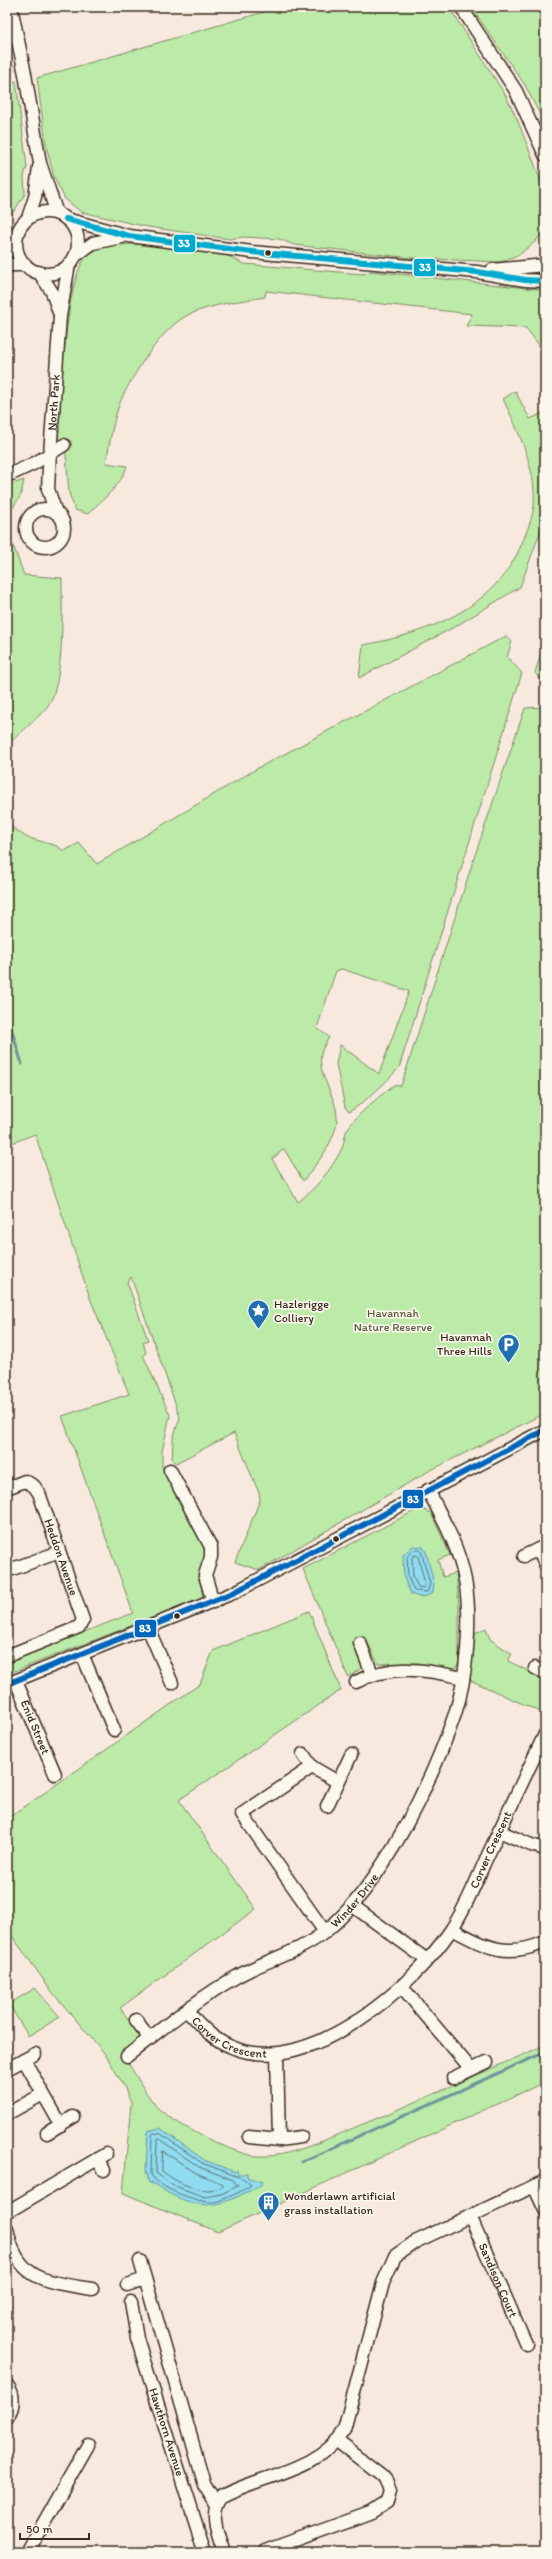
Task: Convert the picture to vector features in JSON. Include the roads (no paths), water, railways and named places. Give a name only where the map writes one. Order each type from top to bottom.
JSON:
[{"type":"street","points":[[11,7],[25,74],[40,163],[62,216],[73,227],[77,238],[72,260]]},
{"type":"street","points":[[461,7],[516,91],[545,155]]},
{"type":"street","points":[[28,218],[35,197],[40,163]]},
{"type":"street","points":[[25,265],[17,253],[12,240],[21,225],[28,218],[41,212],[62,216],[129,236],[252,252],[477,272],[545,281]]},
{"type":"street","points":[[7,265],[25,265],[39,272],[55,273],[93,243],[111,238],[129,236]]},
{"type":"street","name":"North Park","points":[[48,489],[26,523],[27,535],[35,544],[42,546],[55,544],[62,535],[63,523],[56,513],[48,489],[60,316],[72,260]]},
{"type":"street","points":[[477,272],[545,265]]},
{"type":"street","name":"North Park","points":[[39,272],[52,292],[60,316]]},
{"type":"street","points":[[7,476],[50,454],[64,445]]},
{"type":"street","points":[[33,513],[44,509],[56,513]]},
{"type":"street","points":[[12,1682],[213,1602],[265,1578],[428,1490],[545,1430]]},
{"type":"street","points":[[170,1470],[211,1547],[211,1557],[205,1575],[213,1602]]},
{"type":"street","name":"Heddon Avenue","points":[[7,1488],[26,1481],[34,1486],[39,1493],[83,1620],[79,1627],[7,1656]]},
{"type":"street","name":"Winder Drive","points":[[127,2056],[187,2010],[244,1972],[282,1956],[325,1932],[353,1906],[385,1861],[406,1824],[455,1714],[463,1678],[468,1612],[466,1582],[458,1551],[428,1490]]},
{"type":"street","points":[[524,1556],[542,1548],[545,1564]]},
{"type":"street","points":[[7,1570],[59,1552]]},
{"type":"street","points":[[148,1628],[172,1683]]},
{"type":"street","points":[[360,1642],[372,1674]]},
{"type":"street","points":[[82,1654],[114,1730]]},
{"type":"street","points":[[356,1682],[372,1674],[402,1669],[463,1678]]},
{"type":"street","name":"Enid Street","points":[[12,1682],[55,1774]]},
{"type":"street","name":"Corver Crescent","points":[[187,2010],[212,2036],[225,2044],[245,2052],[277,2054],[300,2048],[330,2036],[386,2000],[402,1987],[427,1960],[452,1929],[545,1734]]},
{"type":"street","points":[[303,1754],[312,1767],[338,1782]]},
{"type":"street","points":[[327,1806],[351,1755]]},
{"type":"street","points":[[312,1767],[242,1814],[325,1932]]},
{"type":"street","points":[[500,1830],[531,1846],[545,1849]]},
{"type":"street","points":[[353,1906],[427,1960]]},
{"type":"street","points":[[452,1929],[483,1946],[504,1950],[529,1949],[545,1942]]},
{"type":"street","points":[[402,1987],[471,2069]]},
{"type":"street","points":[[136,2020],[150,2038]]},
{"type":"street","points":[[12,2067],[35,2054]]},
{"type":"street","name":"Corver Crescent","points":[[277,2054],[279,2140]]},
{"type":"street","points":[[24,2060],[61,2125]]},
{"type":"street","points":[[454,2078],[487,2062]]},
{"type":"street","points":[[7,2114],[43,2094]]},
{"type":"street","points":[[47,2133],[74,2117]]},
{"type":"street","points":[[249,2137],[279,2140],[301,2137]]},
{"type":"street","points":[[7,2212],[102,2156],[104,2170]]},
{"type":"street","points":[[224,2552],[214,2514],[216,2504],[222,2496],[317,2456],[337,2441],[347,2421],[383,2283],[395,2256],[415,2242],[540,2184],[545,2210]]},
{"type":"street","name":"Sandison Court","points":[[470,2216],[526,2344]]},
{"type":"street","points":[[7,2228],[9,2248],[33,2275],[50,2283],[92,2289]]},
{"type":"street","points":[[140,2261],[205,2486],[216,2504]]},
{"type":"street","points":[[127,2285],[145,2279]]},
{"type":"street","name":"Hawthorn Avenue","points":[[136,2307],[137,2338],[144,2364],[206,2552]]},
{"type":"street","points":[[7,2386],[10,2389],[13,2406],[7,2419]]},
{"type":"street","points":[[265,2551],[370,2513],[387,2502],[390,2492],[385,2478],[337,2441]]},
{"type":"street","points":[[26,2552],[88,2445]]},
{"type":"water","points":[[413,1546],[423,1547],[426,1552],[434,1583],[433,1592],[420,1597],[411,1594],[404,1578],[403,1555]]},
{"type":"water","points":[[160,2128],[204,2160],[235,2172],[237,2170],[238,2175],[247,2173],[247,2177],[263,2182],[261,2185],[236,2197],[216,2204],[205,2205],[194,2203],[168,2193],[156,2185],[149,2183],[146,2170],[148,2131]]},
{"type":"waterway","points":[[7,1014],[22,1064]]},
{"type":"waterway","points":[[301,2162],[545,2052]]},
{"type":"place","name":"Hazlerigge Colliery","points":[[259,1330]]},
{"type":"place","name":"Havannah Three Hills","points":[[508,1364]]},
{"type":"place","name":"Wonderlawn artificial grass installation","points":[[268,2222]]},
{"type":"park label","name":"Havannah Nature Reserve","points":[[393,1320]]}]
